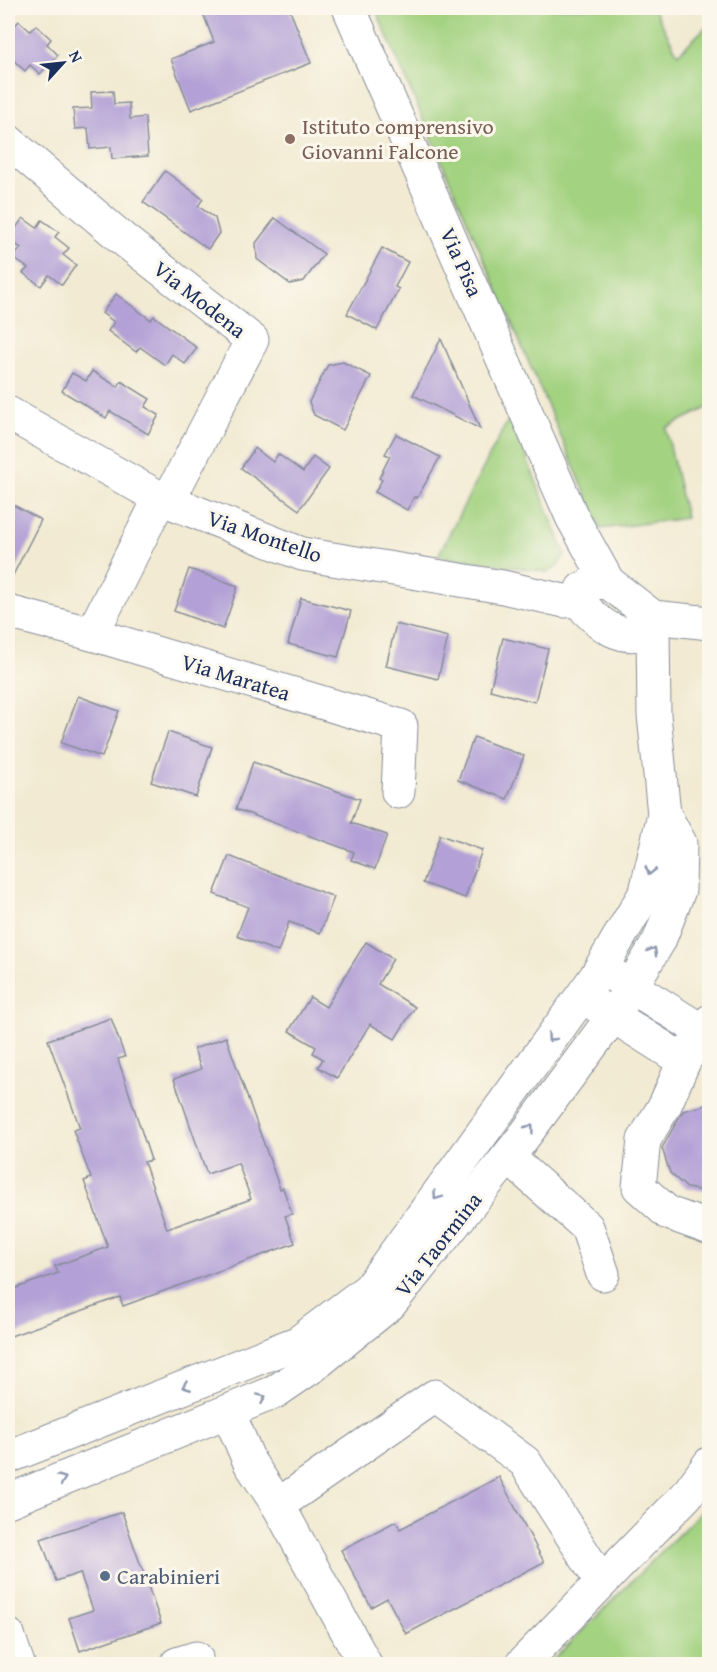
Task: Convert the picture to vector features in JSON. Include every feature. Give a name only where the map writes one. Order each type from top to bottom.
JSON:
[{"type":"street","name":"Via Pisa","points":[[349,8],[572,517],[589,590]]},
{"type":"street","name":"Via Modena","points":[[8,141],[124,240],[252,340],[164,499]]},
{"type":"street","name":"Via Montello","points":[[8,413],[164,499],[302,554],[502,587],[564,601],[589,590]]},
{"type":"street","points":[[92,634],[164,499]]},
{"type":"street","points":[[589,590],[620,635],[641,636],[653,623]]},
{"type":"street","points":[[589,590],[653,623],[710,623]]},
{"type":"street","name":"Via Maratea","points":[[8,612],[92,634],[401,726],[398,792]]},
{"type":"street","name":"Via Taormina","points":[[8,1457],[299,1342],[369,1289],[581,997],[601,968],[646,891],[664,814],[654,715],[653,623]]},
{"type":"street","name":"Via Taormina","points":[[620,635],[633,658],[654,715]]},
{"type":"street","name":"Via Taormina","points":[[8,1501],[275,1392],[313,1366],[390,1304],[508,1157],[614,1015],[659,941],[679,890],[680,843],[664,814]]},
{"type":"street","points":[[601,968],[632,988],[706,1026],[684,1061],[665,1105],[644,1140],[639,1187],[668,1213],[710,1228]]},
{"type":"street","points":[[581,997],[614,1015],[684,1061]]},
{"type":"street","points":[[508,1157],[587,1227],[603,1274]]},
{"type":"street","points":[[278,1505],[435,1396],[525,1462],[601,1581]]},
{"type":"street","points":[[228,1412],[250,1463],[278,1505],[365,1665]]},
{"type":"street","points":[[522,1665],[601,1581],[686,1496],[710,1463]]},
{"type":"street","points":[[8,1635],[18,1665]]},
{"type":"green space","points":[[375,8],[653,8],[678,54],[709,24],[710,217],[702,225],[709,256],[709,407],[666,428],[686,518],[601,529]]},
{"type":"green space","points":[[510,416],[565,554],[556,568],[548,572],[438,556]]},
{"type":"green space","points":[[709,1500],[709,1664],[549,1664],[703,1510]]},
{"type":"building","points":[[201,8],[289,8],[311,63],[191,110],[171,59],[214,42]]},
{"type":"building","points":[[19,21],[30,31],[36,25],[51,39],[47,44],[58,55],[40,74],[30,65],[25,71],[8,55],[8,33]]},
{"type":"building","points":[[113,91],[114,104],[129,103],[130,119],[145,117],[148,156],[112,159],[111,147],[90,149],[88,128],[75,129],[73,109],[92,108],[91,92]]},
{"type":"building","points":[[165,171],[203,199],[198,206],[215,218],[219,233],[208,249],[143,202]]},
{"type":"building","points":[[23,218],[37,228],[42,220],[59,232],[55,237],[69,248],[63,255],[76,265],[62,285],[49,275],[41,286],[23,273],[28,268],[13,258],[21,248],[8,239]]},
{"type":"building","points":[[275,218],[324,254],[304,281],[290,284],[257,259],[256,243]]},
{"type":"building","points":[[382,248],[408,262],[395,287],[399,289],[377,330],[347,314]]},
{"type":"building","points":[[116,294],[151,320],[154,316],[197,348],[185,364],[172,354],[165,365],[140,347],[136,352],[108,331],[114,322],[102,313]]},
{"type":"building","points":[[441,339],[480,429],[413,395]]},
{"type":"building","points":[[343,362],[371,376],[343,430],[314,415],[309,402],[328,365]]},
{"type":"building","points":[[92,371],[118,387],[121,381],[150,399],[145,407],[159,415],[148,434],[110,411],[106,418],[62,391],[72,373],[86,381]]},
{"type":"building","points":[[396,434],[440,457],[417,498],[414,497],[407,510],[375,492],[382,480],[379,478],[390,456],[385,454]]},
{"type":"building","points":[[255,448],[273,462],[278,454],[303,472],[313,457],[329,469],[299,510],[241,468]]},
{"type":"building","points":[[8,502],[41,520],[8,585]]},
{"type":"building","points":[[189,569],[238,586],[223,629],[174,611]]},
{"type":"building","points":[[301,598],[351,611],[338,657],[288,644]]},
{"type":"building","points":[[396,624],[448,637],[438,679],[386,666]]},
{"type":"building","points":[[503,638],[548,649],[535,702],[490,690]]},
{"type":"building","points":[[78,696],[119,711],[102,757],[61,743]]},
{"type":"building","points":[[168,732],[212,747],[196,797],[151,782]]},
{"type":"building","points":[[474,737],[524,756],[507,799],[458,780]]},
{"type":"building","points":[[253,762],[360,799],[351,823],[387,835],[375,869],[351,860],[354,852],[236,809]]},
{"type":"building","points":[[440,835],[482,850],[465,898],[423,883]]},
{"type":"building","points":[[229,856],[334,897],[320,933],[289,922],[278,952],[237,936],[248,907],[214,894]]},
{"type":"building","points":[[366,942],[393,959],[378,984],[415,1007],[395,1039],[370,1024],[337,1078],[318,1067],[323,1059],[313,1053],[316,1047],[289,1031],[310,997],[326,1007]]},
{"type":"building","points":[[111,1018],[125,1057],[118,1059],[151,1160],[144,1162],[167,1229],[251,1199],[238,1163],[207,1174],[174,1079],[201,1069],[194,1049],[226,1037],[280,1189],[283,1188],[292,1214],[285,1216],[295,1243],[123,1306],[120,1297],[8,1337],[8,1291],[58,1273],[55,1266],[108,1247],[84,1181],[91,1178],[73,1130],[80,1128],[48,1040]]},
{"type":"building","points":[[710,1104],[710,1192],[687,1188],[670,1173],[662,1148],[683,1111]]},
{"type":"building","points":[[499,1477],[544,1562],[406,1634],[387,1598],[371,1607],[341,1550],[396,1521],[400,1529]]},
{"type":"building","points":[[122,1512],[161,1623],[80,1651],[69,1618],[93,1610],[80,1573],[56,1581],[41,1539]]},
{"type":"place","name":"Istituto comprensivo Giovanni Falcone","points":[[290,139]]},
{"type":"place","name":"Carabinieri","points":[[105,1576]]}]
